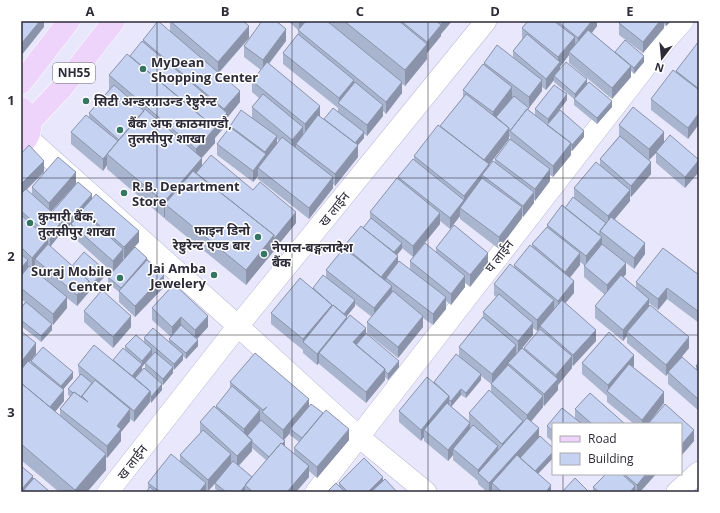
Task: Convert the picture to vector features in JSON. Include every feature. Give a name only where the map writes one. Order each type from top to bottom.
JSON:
[{"type":"main road","name":"NH55","points":[[21,83],[69,21]]},
{"type":"main road","name":"NH55","points":[[25,128],[62,88],[114,21]]},
{"type":"street","name":"ख लाईन","points":[[108,492],[238,326],[486,21]]},
{"type":"street","name":"घ लाईन","points":[[316,492],[667,39],[683,21]]},
{"type":"street","points":[[25,128],[359,437],[426,492]]},
{"type":"street","points":[[678,492],[699,472]]},
{"type":"building","points":[[21,21],[40,21],[21,44]]},
{"type":"building","points":[[158,21],[240,91],[224,109],[143,40]]},
{"type":"building","points":[[170,21],[243,21],[249,26],[218,62]]},
{"type":"building","points":[[262,21],[276,21],[286,29],[263,60],[244,46]]},
{"type":"building","points":[[306,21],[327,21],[402,82],[386,102],[298,30]]},
{"type":"building","points":[[344,21],[399,21],[427,44],[405,70]]},
{"type":"building","points":[[401,21],[436,21],[441,25],[427,42]]},
{"type":"building","points":[[528,21],[554,21],[575,37],[558,57],[522,28]]},
{"type":"building","points":[[557,21],[592,21],[578,38]]},
{"type":"building","points":[[621,21],[660,21],[643,42],[619,23]]},
{"type":"building","points":[[588,30],[631,66],[612,88],[569,52]]},
{"type":"building","points":[[298,34],[354,80],[339,98],[283,53]]},
{"type":"building","points":[[527,34],[560,62],[546,79],[513,51]]},
{"type":"building","points":[[625,40],[644,56],[634,68],[615,52]]},
{"type":"building","points":[[142,41],[227,113],[214,127],[130,56]]},
{"type":"building","points":[[699,41],[699,89],[676,71]]},
{"type":"building","points":[[497,45],[542,80],[529,97],[484,63]]},
{"type":"building","points":[[127,54],[215,128],[196,149],[109,75]]},
{"type":"building","points":[[267,62],[320,106],[305,124],[252,81]]},
{"type":"building","points":[[566,62],[587,79],[575,94],[554,76]]},
{"type":"building","points":[[483,64],[512,87],[493,112],[463,90]]},
{"type":"building","points":[[673,70],[699,90],[699,113],[688,128],[651,99]]},
{"type":"building","points":[[355,82],[383,105],[367,125],[338,103]]},
{"type":"building","points":[[589,82],[612,101],[597,118],[574,99]]},
{"type":"building","points":[[114,85],[144,111],[119,140],[89,113]]},
{"type":"building","points":[[554,85],[567,94],[548,119],[535,109]]},
{"type":"building","points":[[263,94],[303,127],[292,140],[252,107]]},
{"type":"building","points":[[466,94],[509,128],[484,160],[440,126]]},
{"type":"building","points":[[514,96],[529,108],[510,131],[509,128],[496,117]]},
{"type":"building","points":[[633,107],[664,132],[649,149],[619,125]]},
{"type":"building","points":[[333,108],[364,132],[355,143],[324,119]]},
{"type":"building","points":[[145,109],[202,158],[164,202],[107,154]]},
{"type":"building","points":[[527,109],[571,143],[553,166],[510,131]]},
{"type":"building","points":[[241,110],[277,136],[265,152],[230,126]]},
{"type":"building","points":[[560,110],[584,131],[572,145],[547,125]]},
{"type":"building","points":[[86,115],[118,141],[103,159],[71,132]]},
{"type":"building","points":[[318,115],[358,145],[335,174],[296,144]]},
{"type":"building","points":[[438,125],[489,164],[464,196],[414,156]]},
{"type":"building","points":[[230,127],[266,154],[253,171],[217,144]]},
{"type":"building","points":[[670,135],[699,160],[685,177],[656,152]]},
{"type":"building","points":[[620,136],[651,162],[631,186],[600,159]]},
{"type":"building","points":[[282,137],[333,177],[309,208],[258,168]]},
{"type":"building","points":[[510,139],[550,169],[535,189],[495,159]]},
{"type":"building","points":[[29,145],[44,161],[21,184],[21,154]]},
{"type":"building","points":[[211,155],[253,190],[260,182],[296,212],[274,239],[274,235],[196,173]]},
{"type":"building","points":[[58,157],[76,172],[49,203],[32,187]]},
{"type":"building","points":[[413,159],[464,200],[450,218],[398,177]]},
{"type":"building","points":[[493,161],[534,192],[523,206],[482,175]]},
{"type":"building","points":[[596,162],[630,190],[608,216],[574,188]]},
{"type":"building","points":[[193,171],[274,235],[246,270],[165,204]]},
{"type":"building","points":[[397,178],[440,213],[413,246],[370,212]]},
{"type":"building","points":[[482,178],[522,207],[499,237],[460,208]]},
{"type":"building","points":[[78,182],[92,194],[66,224],[52,212]]},
{"type":"building","points":[[26,189],[62,221],[50,236],[21,211],[21,194]]},
{"type":"building","points":[[96,194],[139,231],[124,247],[82,210]]},
{"type":"building","points":[[573,197],[606,223],[599,235],[565,208]]},
{"type":"building","points":[[562,205],[602,237],[586,256],[547,225]]},
{"type":"building","points":[[82,212],[123,249],[113,261],[71,224]]},
{"type":"building","points":[[21,215],[48,239],[32,258],[21,247]]},
{"type":"building","points":[[611,217],[645,243],[634,258],[600,231]]},
{"type":"building","points":[[371,218],[402,243],[394,252],[363,228]]},
{"type":"building","points":[[454,225],[488,253],[470,275],[436,248]]},
{"type":"building","points":[[361,226],[398,256],[381,277],[344,246]]},
{"type":"building","points":[[547,227],[580,253],[565,272],[532,244]]},
{"type":"building","points":[[425,243],[465,276],[451,294],[410,261]]},
{"type":"building","points":[[48,244],[89,281],[77,295],[35,259]]},
{"type":"building","points":[[602,244],[626,263],[607,285],[584,266]]},
{"type":"building","points":[[530,245],[574,281],[558,301],[514,265]]},
{"type":"building","points":[[135,247],[147,258],[121,288],[108,277]]},
{"type":"building","points":[[344,248],[392,286],[374,308],[326,270]]},
{"type":"building","points":[[663,248],[699,275],[699,312],[667,288],[658,299],[636,282]]},
{"type":"building","points":[[84,252],[105,270],[92,284],[72,266]]},
{"type":"building","points":[[21,254],[28,260],[21,268]]},
{"type":"building","points":[[147,260],[164,275],[135,306],[119,291]]},
{"type":"building","points":[[399,261],[446,297],[433,314],[386,278]]},
{"type":"building","points":[[510,264],[554,300],[537,320],[494,284]]},
{"type":"building","points":[[29,266],[67,297],[53,314],[21,288],[21,276]]},
{"type":"building","points":[[323,275],[355,300],[344,314],[333,305],[332,306],[313,288]]},
{"type":"building","points":[[621,275],[649,299],[623,330],[595,306]]},
{"type":"building","points":[[300,278],[332,305],[303,339],[271,313]]},
{"type":"building","points":[[174,284],[208,316],[195,330],[181,317],[172,327],[152,308]]},
{"type":"building","points":[[102,290],[131,316],[113,337],[84,311]]},
{"type":"building","points":[[393,291],[423,316],[398,347],[367,322]]},
{"type":"building","points":[[499,294],[533,323],[518,341],[483,312]]},
{"type":"building","points":[[562,300],[596,330],[573,355],[540,326]]},
{"type":"building","points":[[26,302],[52,324],[41,336],[21,320],[21,308]]},
{"type":"building","points":[[333,305],[347,317],[317,354],[303,342]]},
{"type":"building","points":[[650,305],[689,337],[666,365],[627,332]]},
{"type":"building","points":[[350,315],[366,328],[353,342],[385,369],[366,392],[319,353]]},
{"type":"building","points":[[483,317],[516,345],[492,374],[459,347]]},
{"type":"building","points":[[181,325],[198,340],[186,353],[169,339]]},
{"type":"building","points":[[153,328],[183,354],[174,364],[144,338]]},
{"type":"building","points":[[540,329],[572,356],[556,375],[524,348]]},
{"type":"building","points":[[21,331],[36,343],[21,362]]},
{"type":"building","points":[[609,332],[634,355],[608,385],[582,363]]},
{"type":"building","points":[[366,333],[399,361],[388,374],[385,369],[356,345]]},
{"type":"building","points":[[136,335],[152,349],[142,361],[125,346]]},
{"type":"building","points":[[94,345],[150,391],[134,411],[78,365]]},
{"type":"building","points":[[43,347],[73,372],[61,386],[31,361]]},
{"type":"building","points":[[123,348],[142,364],[132,376],[113,360]]},
{"type":"building","points":[[522,348],[558,379],[544,394],[508,363]]},
{"type":"building","points":[[155,352],[173,367],[163,379],[145,363]]},
{"type":"building","points":[[255,353],[309,399],[283,430],[262,412],[267,407],[263,410],[230,382]]},
{"type":"building","points":[[456,354],[481,374],[466,393],[461,389],[451,401],[449,400],[449,396],[434,382]]},
{"type":"building","points":[[682,357],[699,372],[699,400],[668,372]]},
{"type":"building","points":[[28,361],[64,390],[50,407],[21,383],[21,370]]},
{"type":"building","points":[[699,362],[699,369],[696,366]]},
{"type":"building","points":[[629,364],[664,392],[642,420],[607,391]]},
{"type":"building","points":[[508,365],[543,396],[527,415],[491,384]]},
{"type":"building","points":[[144,368],[162,384],[151,397],[150,391],[135,378]]},
{"type":"building","points":[[81,374],[92,383],[81,397],[68,389]]},
{"type":"building","points":[[427,377],[449,396],[421,430],[399,411]]},
{"type":"building","points":[[95,380],[130,409],[117,426],[121,429],[107,446],[60,409],[74,392],[88,402],[82,396]]},
{"type":"building","points":[[21,383],[106,454],[75,490],[21,444]]},
{"type":"building","points":[[232,386],[260,410],[244,429],[216,406]]},
{"type":"building","points":[[489,390],[523,421],[502,444],[469,413]]},
{"type":"building","points":[[590,393],[624,423],[591,423],[575,409]]},
{"type":"building","points":[[447,403],[470,423],[448,450],[424,430]]},
{"type":"building","points":[[311,404],[323,413],[302,438],[290,429]]},
{"type":"building","points":[[665,404],[694,430],[682,444],[682,423],[649,423]]},
{"type":"building","points":[[214,406],[252,440],[237,456],[200,422]]},
{"type":"building","points":[[562,408],[581,423],[552,423],[552,430],[547,426]]},
{"type":"building","points":[[326,410],[349,429],[317,467],[294,448]]},
{"type":"building","points":[[527,418],[539,428],[489,483],[478,473]]},
{"type":"building","points":[[261,420],[285,441],[282,444],[281,443],[269,457],[247,436]]},
{"type":"building","points":[[473,425],[498,446],[478,470],[453,449]]},
{"type":"building","points":[[203,430],[231,454],[208,480],[180,455]]},
{"type":"building","points":[[540,436],[552,447],[552,453],[535,471],[520,458]]},
{"type":"building","points":[[281,443],[309,466],[287,492],[253,492],[245,485]]},
{"type":"building","points":[[171,454],[206,483],[199,492],[160,492],[148,483]]},
{"type":"building","points":[[517,455],[551,485],[546,492],[502,492],[492,483]]},
{"type":"building","points":[[364,458],[383,477],[368,492],[348,492],[339,483]]},
{"type":"building","points":[[233,461],[252,477],[240,492],[226,492],[215,483]]},
{"type":"building","points":[[21,466],[33,476],[21,490]]},
{"type":"building","points":[[605,475],[623,475],[635,486],[630,492],[599,492],[593,487]]},
{"type":"building","points":[[625,475],[645,475],[637,485]]},
{"type":"building","points":[[34,478],[50,492],[22,492]]},
{"type":"building","points":[[575,478],[589,492],[562,492]]},
{"type":"building","points":[[385,479],[397,492],[371,492]]},
{"type":"building","points":[[336,483],[345,492],[327,492]]},
{"type":"building","points":[[150,487],[156,492],[146,492]]},
{"type":"place","name":"MyDean Shopping Center","points":[[143,69]]},
{"type":"place","name":"सिटी अन्डरग्राउन्ड रेष्टुरेन्ट","points":[[86,101]]},
{"type":"place","name":"बैंक अफ काठमाण्डौ, तुलसीपुर शाखा","points":[[120,130]]},
{"type":"place","name":"R.B. Department Store","points":[[124,193]]},
{"type":"place","name":"कुमारी बैंक, तुलसीपुर शाखा","points":[[30,223]]},
{"type":"place","name":"फाइन डिनो रेष्टुरेन्ट एण्ड बार","points":[[258,237]]},
{"type":"place","name":"नेपाल-बङ्गलादेश बैंक","points":[[264,254]]},
{"type":"place","name":"Jai Amba Jewelery","points":[[214,275]]},
{"type":"place","name":"Suraj Mobile Center","points":[[120,278]]}]
